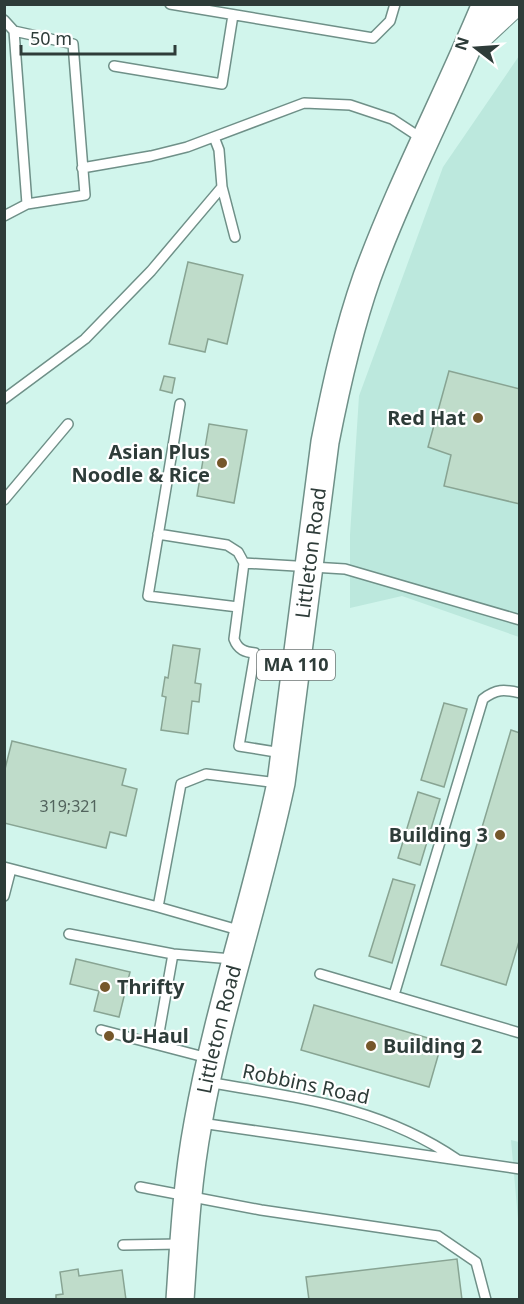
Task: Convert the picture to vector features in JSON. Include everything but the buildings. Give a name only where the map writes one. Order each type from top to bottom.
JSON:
[{"type":"main road","name":"Littleton Road","points":[[180,1299],[187,1196],[198,1123],[209,1070],[281,783],[325,442],[350,332],[386,229],[486,4]]},
{"type":"main road","points":[[469,46],[514,4]]},
{"type":"lane","points":[[170,4],[373,38],[390,21],[395,4]]},
{"type":"lane","points":[[114,66],[222,84],[233,15]]},
{"type":"lane","points":[[4,20],[14,31],[73,44],[85,195],[27,204],[4,216]]},
{"type":"lane","points":[[14,31],[27,204]]},
{"type":"lane","points":[[82,168],[187,147],[304,103],[350,105],[392,118],[425,141]]},
{"type":"lane","points":[[214,137],[219,150],[222,187],[235,237]]},
{"type":"lane","points":[[4,399],[85,339],[151,272],[222,187]]},
{"type":"lane","points":[[180,404],[148,596],[238,607]]},
{"type":"lane","points":[[4,500],[68,424]]},
{"type":"lane","points":[[158,534],[227,544],[238,552],[244,563],[234,639],[237,646],[246,652],[255,653],[239,746],[285,754]]},
{"type":"lane","points":[[244,563],[345,570],[519,620]]},
{"type":"lane","points":[[394,995],[483,699],[492,692],[505,689],[519,693]]},
{"type":"lane","points":[[158,907],[181,784],[206,774],[281,783]]},
{"type":"lane","points":[[4,896],[8,868],[245,932]]},
{"type":"lane","points":[[69,934],[173,954],[237,960]]},
{"type":"lane","points":[[157,1044],[173,954]]},
{"type":"lane","points":[[320,974],[519,1033]]},
{"type":"lane","name":"Robbins Road","points":[[100,1030],[157,1044],[209,1070],[375,1117],[433,1143],[460,1161]]},
{"type":"lane","name":"Robbins Road","points":[[198,1123],[519,1169]]},
{"type":"lane","points":[[140,1187],[283,1213],[438,1236],[476,1262],[486,1299]]},
{"type":"lane","points":[[123,1245],[183,1244]]},
{"type":"shaded area","points":[[519,56],[519,637],[402,596],[350,608],[350,535],[359,396],[443,167]]},
{"type":"shaded area","points":[[511,1140],[519,1142],[519,1235],[518,1219]]},
{"type":"place","name":"Red Hat","points":[[478,418]]},
{"type":"place","name":"Asian Plus Noodle & Rice","points":[[222,463]]},
{"type":"place","name":"Building 3","points":[[500,835]]},
{"type":"place","name":"Thrifty","points":[[105,987]]},
{"type":"place","name":"U-Haul","points":[[109,1036]]},
{"type":"place","name":"Building 2","points":[[371,1046]]}]
